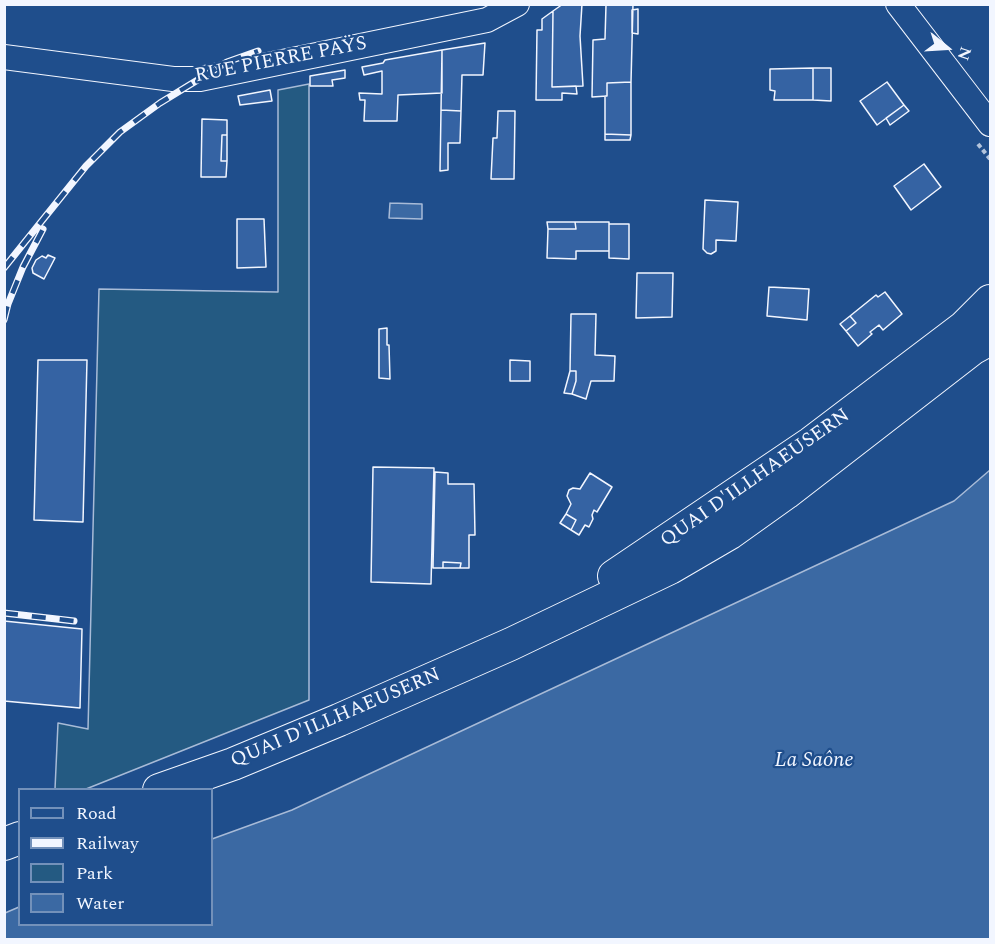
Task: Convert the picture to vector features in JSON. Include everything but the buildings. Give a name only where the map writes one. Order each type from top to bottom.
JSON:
[{"type":"main road","name":"QUAI D'ILLHAEUSERN","points":[[511,644],[682,532],[811,443],[964,327],[990,301]]},
{"type":"main road","name":"QUAI D'ILLHAEUSERN","points":[[162,788],[233,764],[339,720],[511,644],[670,568],[730,533],[786,494],[972,349],[990,339]]},
{"type":"street","name":"RUE PIERRE PAŸS","points":[[4,57],[173,79],[200,78],[487,20],[517,4]]},
{"type":"street","points":[[898,4],[990,124]]},
{"type":"green space","points":[[309,84],[309,700],[89,788],[55,788],[58,723],[88,729],[99,289],[278,292],[278,90]]},
{"type":"water","points":[[390,203],[422,204],[422,219],[389,218]]},
{"type":"water","name":"La Saône","points":[[990,470],[990,939],[5,939],[5,913],[18,907],[18,926],[213,926],[213,839],[292,810],[954,501]]},
{"type":"railway","points":[[4,268],[86,166],[120,132],[160,103],[227,62],[258,51]]},
{"type":"railway","points":[[4,320],[23,267],[43,229]]},
{"type":"railway","points":[[4,613],[74,621]]}]
